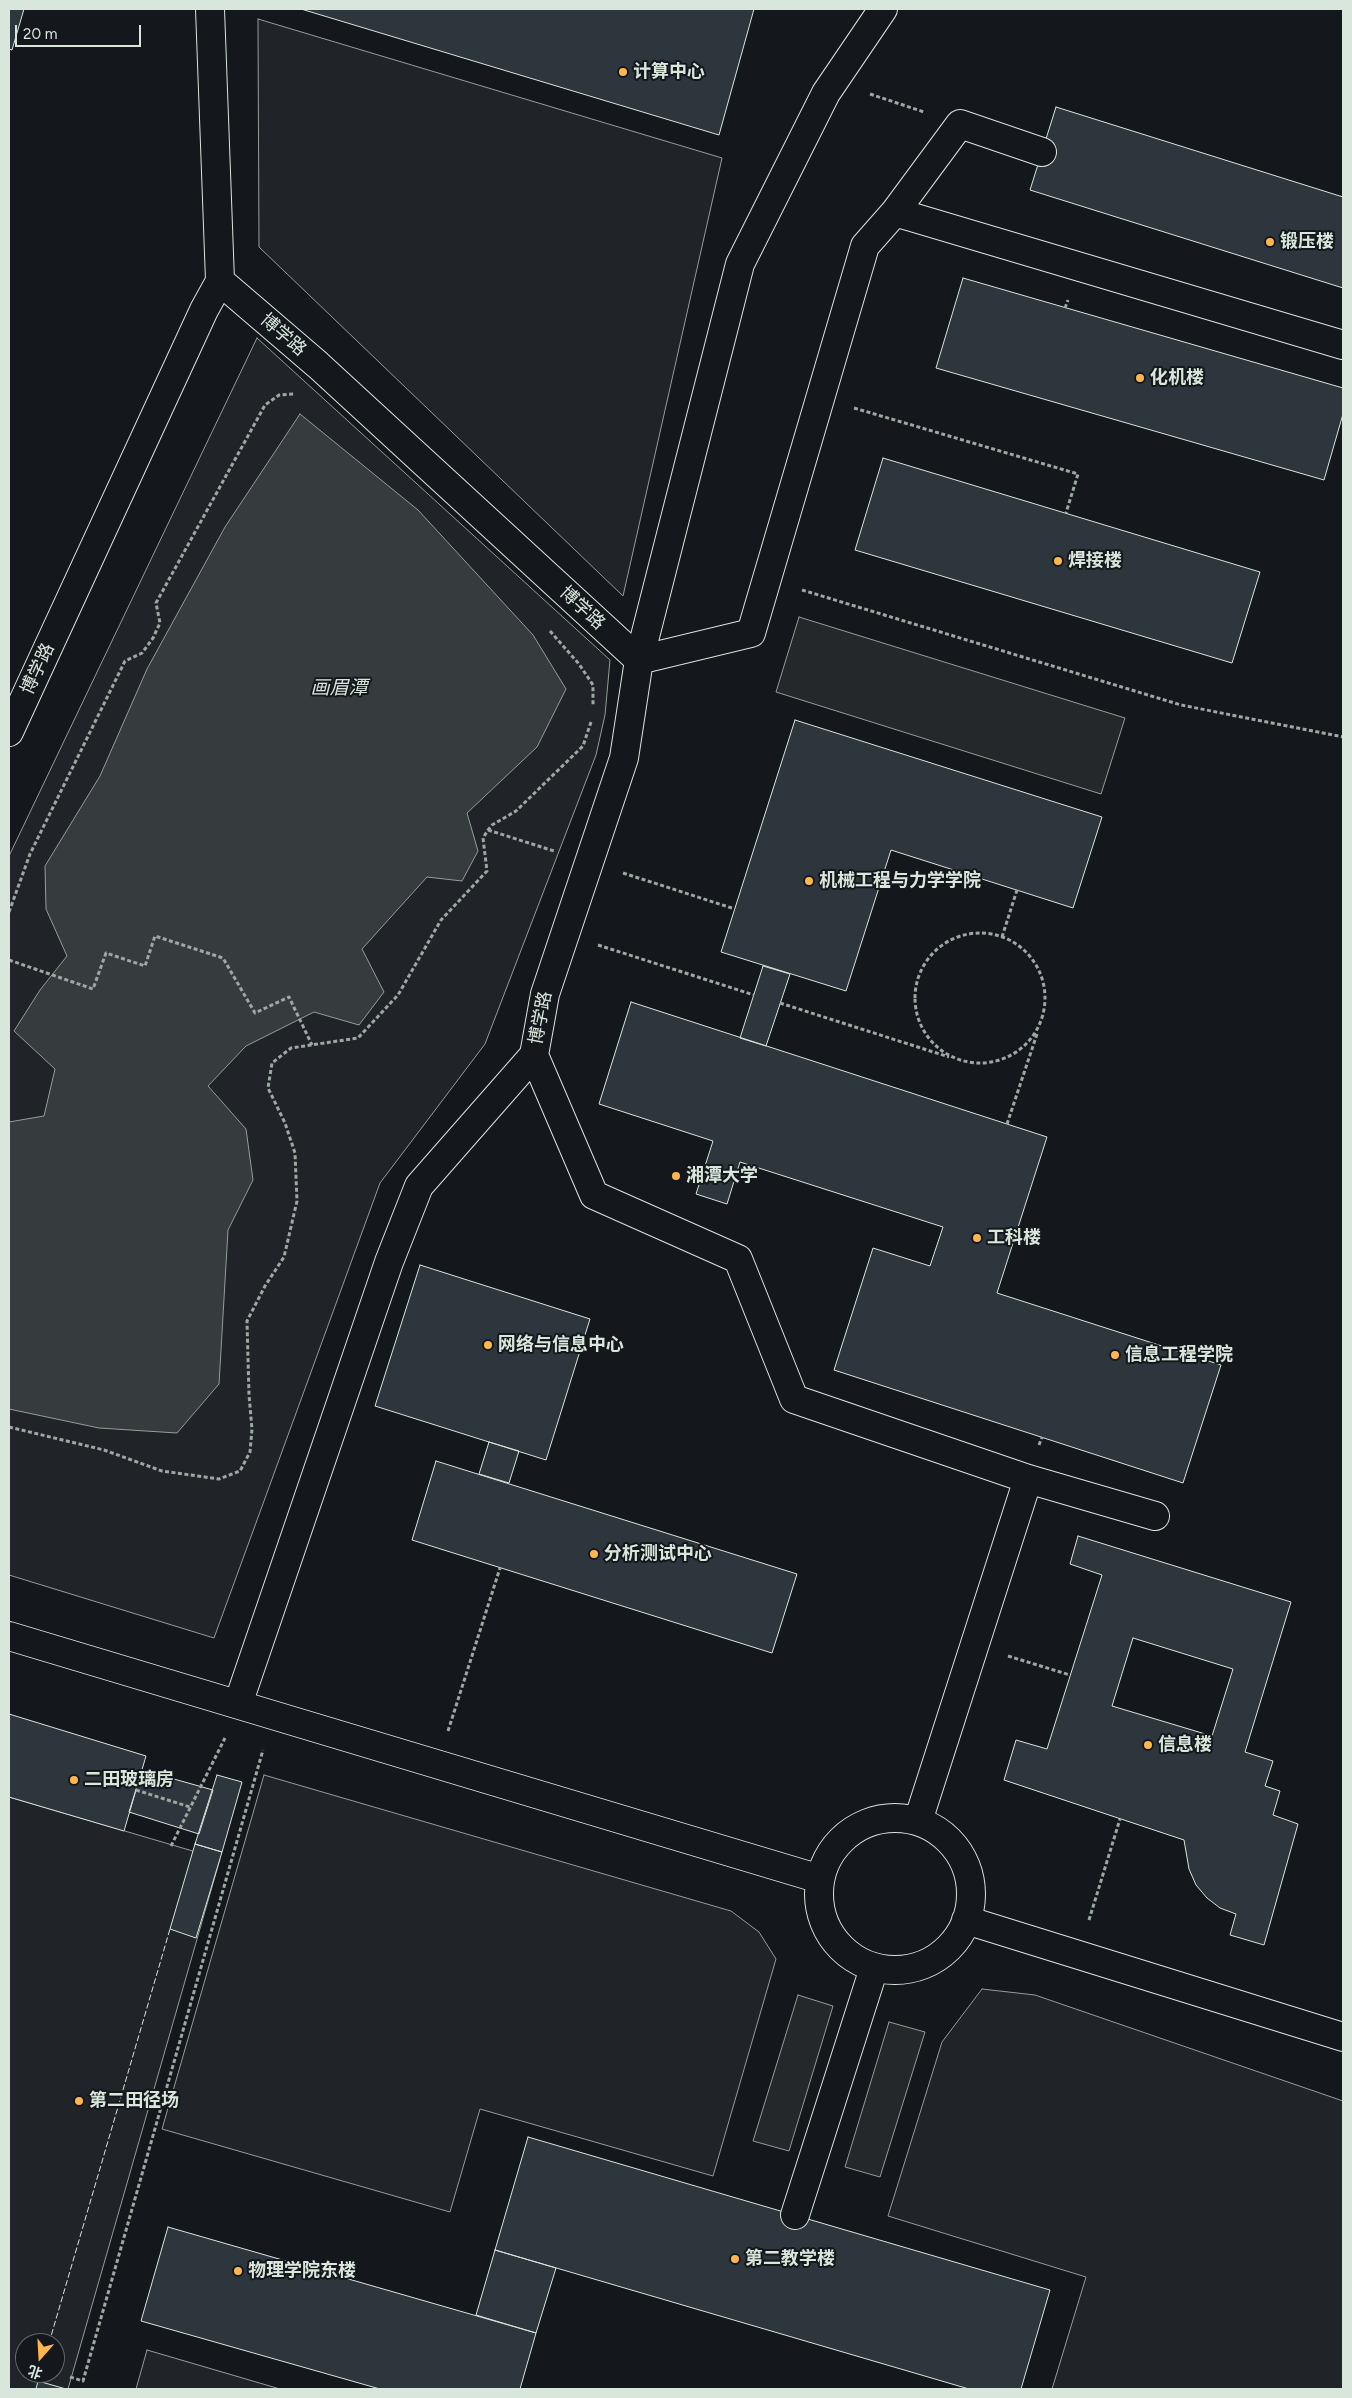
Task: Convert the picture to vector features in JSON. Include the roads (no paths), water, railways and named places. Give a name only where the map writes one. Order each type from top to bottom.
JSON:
[{"type":"street","points":[[210,9],[220,281]]},
{"type":"street","points":[[884,9],[834,81],[740,264],[639,660],[751,633],[865,246],[895,212],[960,124],[1042,152]]},
{"type":"street","points":[[895,212],[1343,345]]},
{"type":"street","name":"博学路","points":[[9,732],[204,310],[220,281],[318,365],[639,660],[624,758],[545,994],[534,1055]]},
{"type":"street","points":[[238,1704],[389,1262],[419,1186],[534,1055],[594,1195],[738,1259],[794,1399],[1028,1479],[1155,1516]]},
{"type":"street","points":[[918,1821],[1028,1479]]},
{"type":"street","points":[[9,1636],[820,1879]]},
{"type":"street","points":[[893,1818],[918,1821],[940,1832],[958,1850],[968,1872],[971,1896],[966,1920],[956,1939],[941,1954],[922,1965],[901,1970],[874,1968],[857,1960],[839,1944],[826,1925],[820,1902],[820,1879],[829,1856],[846,1835],[868,1823],[893,1818]]},
{"type":"street","points":[[966,1920],[1343,2037]]},
{"type":"street","points":[[794,2215],[874,1968]]},
{"type":"water","name":"画眉潭","points":[[300,414],[418,510],[533,635],[566,689],[537,747],[467,813],[478,851],[462,881],[427,877],[362,949],[384,992],[359,1025],[314,1012],[246,1046],[208,1086],[246,1129],[253,1180],[228,1230],[219,1384],[177,1433],[99,1428],[9,1409],[9,1122],[44,1116],[55,1069],[14,1031],[40,990],[67,956],[46,909],[45,866],[100,776],[147,669],[225,527]]},
{"type":"place","name":"计算中心","points":[[623,72]]},
{"type":"place","name":"锻压楼","points":[[1270,242]]},
{"type":"place","name":"化机楼","points":[[1140,378]]},
{"type":"place","name":"焊接楼","points":[[1058,561]]},
{"type":"place","name":"机械工程与力学学院","points":[[809,881]]},
{"type":"place","name":"湘潭大学","points":[[676,1176]]},
{"type":"place","name":"工科楼","points":[[977,1238]]},
{"type":"place","name":"网络与信息中心","points":[[488,1345]]},
{"type":"place","name":"信息工程学院","points":[[1115,1355]]},
{"type":"place","name":"分析测试中心","points":[[594,1554]]},
{"type":"place","name":"信息楼","points":[[1148,1745]]},
{"type":"place","name":"二田玻璃房","points":[[74,1780]]},
{"type":"place","name":"第二田径场","points":[[79,2101]]},
{"type":"place","name":"第二教学楼","points":[[735,2259]]},
{"type":"place","name":"物理学院东楼","points":[[238,2271]]}]
